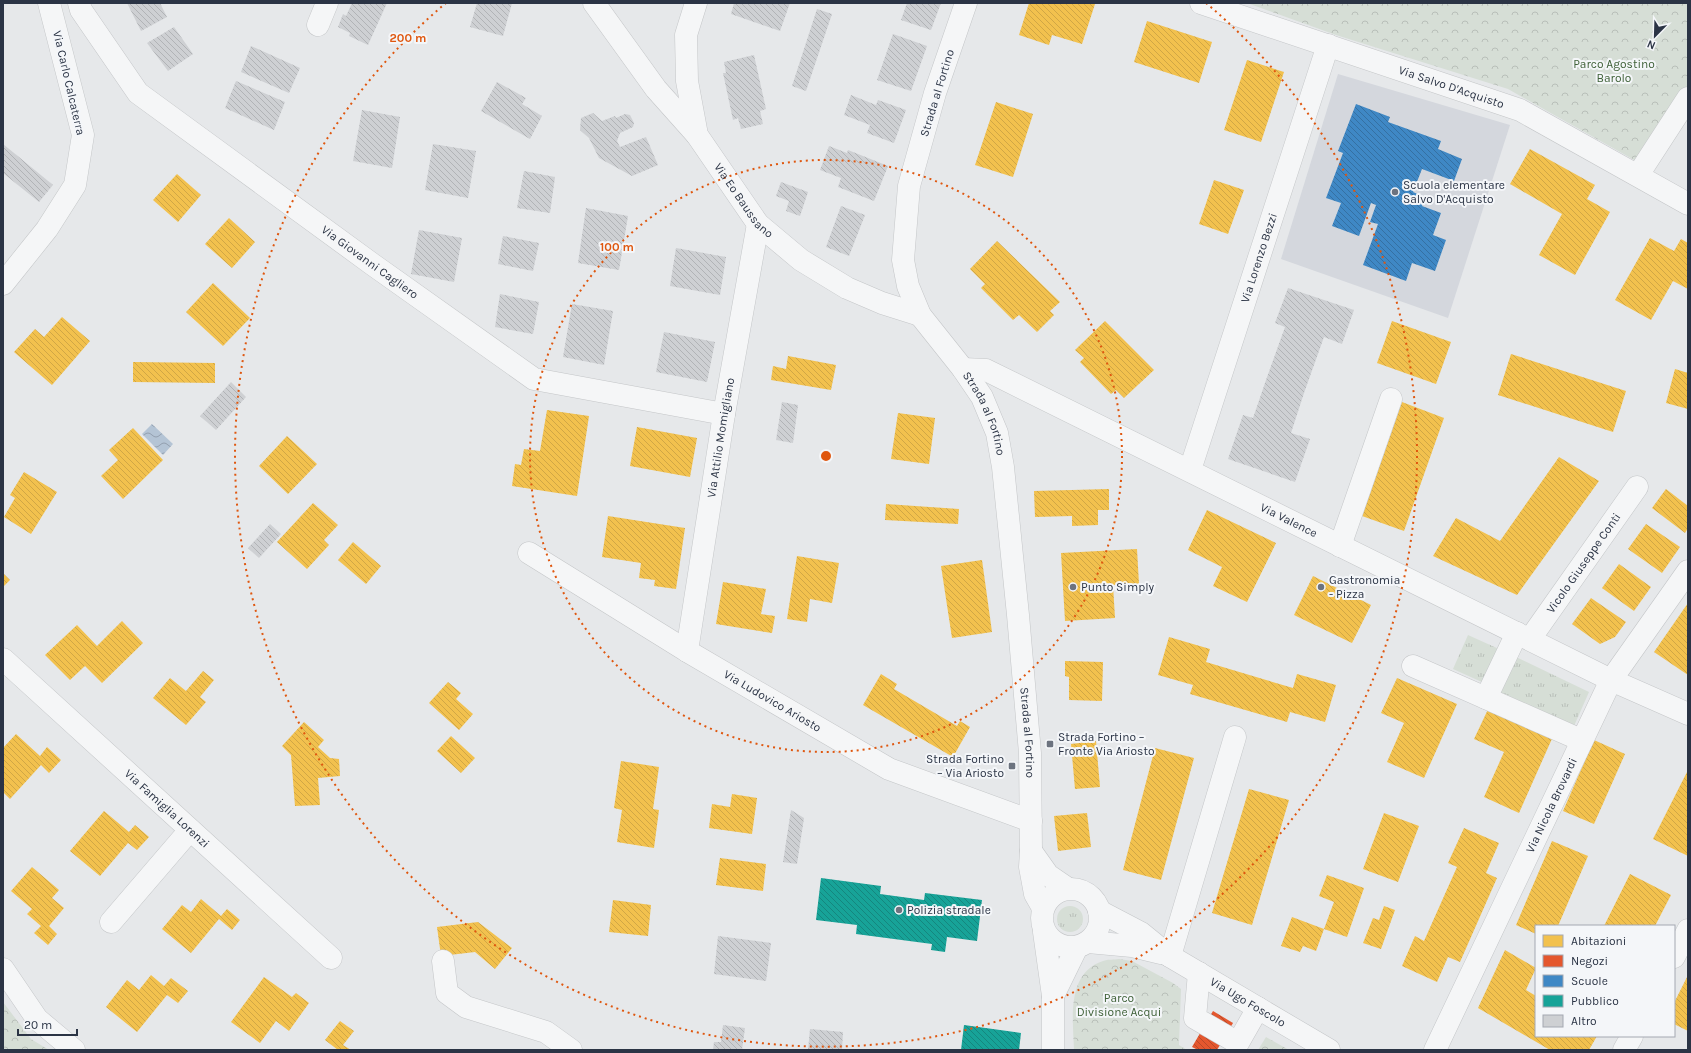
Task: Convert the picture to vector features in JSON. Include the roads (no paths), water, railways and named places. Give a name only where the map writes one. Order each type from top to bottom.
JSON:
[{"type":"street","name":"Via Carlo Calcaterra","points":[[3,284],[47,228],[74,185],[82,142],[83,135],[49,3]]},
{"type":"street","name":"Via Giovanni Cagliero","points":[[78,3],[81,10],[138,93],[372,264],[534,379],[724,414]]},
{"type":"street","points":[[318,24],[327,3]]},
{"type":"street","points":[[594,3],[656,89],[697,135]]},
{"type":"street","name":"Via Eo Baussano","points":[[696,3],[686,35],[687,81],[697,135],[758,224],[801,260],[847,288],[882,303],[920,315]]},
{"type":"street","name":"Strada al Fortino","points":[[966,3],[935,93],[909,186],[903,260],[908,286],[920,315],[963,368],[982,397],[997,433],[1002,460],[1030,745],[1031,881],[1035,894],[1043,908]]},
{"type":"street","name":"Via Salvo D'Acquisto","points":[[1201,3],[1520,110],[1688,204]]},
{"type":"street","name":"Via Lorenzo Bezzi","points":[[1190,470],[1328,45]]},
{"type":"street","points":[[1638,175],[1688,98]]},
{"type":"street","name":"Via Attilio Momigliano","points":[[688,651],[724,414],[758,224]]},
{"type":"street","name":"Via Valence","points":[[963,368],[986,370],[1611,680],[1688,714]]},
{"type":"street","points":[[1340,546],[1391,399]]},
{"type":"street","name":"Vicolo Giuseppe Conti","points":[[1486,698],[1524,636],[1637,487]]},
{"type":"street","name":"Via Ludovico Ariosto","points":[[529,553],[688,651],[889,769],[1031,821]]},
{"type":"street","name":"Via Nicola Brovardi","points":[[1434,1050],[1611,680],[1688,571]]},
{"type":"street","name":"Via Famiglia Lorenzi","points":[[3,659],[331,958]]},
{"type":"street","points":[[1413,666],[1581,740]]},
{"type":"street","points":[[1169,955],[1234,737]]},
{"type":"street","points":[[111,922],[190,830]]},
{"type":"street","points":[[1031,851],[1048,875],[1068,888]]},
{"type":"street","points":[[1053,996],[1083,945],[1094,936],[1100,920],[1099,911],[1091,896],[1076,889],[1068,888],[1060,890],[1052,895],[1043,908],[1041,924],[1044,932],[1053,996],[1053,1050]]},
{"type":"street","name":"Via Ugo Foscolo","points":[[1099,911],[1141,933],[1169,955],[1329,1050]]},
{"type":"street","points":[[1675,955],[1688,930]]},
{"type":"street","points":[[1044,932],[1055,943],[1062,946],[1083,945]]},
{"type":"street","name":"Via Ugo Foscolo","points":[[1083,945],[1132,946],[1169,955]]},
{"type":"street","points":[[443,961],[447,994],[466,1007],[546,1032],[571,1050]]},
{"type":"street","points":[[3,969],[37,1019],[74,1050]]},
{"type":"street","points":[[1199,973],[1195,1018],[1238,1044],[1258,1008]]},
{"type":"street","points":[[1624,1050],[1631,1037]]},
{"type":"water","points":[[152,424],[173,444],[163,455],[142,434]]},
{"type":"place","name":"Scuola elementare Salvo D'Acquisto","points":[[1395,192]]},
{"type":"place","name":"Punto Simply","points":[[1073,587]]},
{"type":"place","name":"Gastronomia - Pizza","points":[[1321,587]]},
{"type":"place","name":"Strada Fortino – Fronte Via Ariosto","points":[[1050,744]]},
{"type":"place","name":"Strada Fortino – Via Ariosto","points":[[1012,766]]},
{"type":"place","name":"Polizia stradale","points":[[899,910]]},
{"type":"park label","name":"Parco Agostino Barolo","points":[[1614,71]]},
{"type":"park label","name":"Parco Divisione Acqui","points":[[1119,1005]]}]
